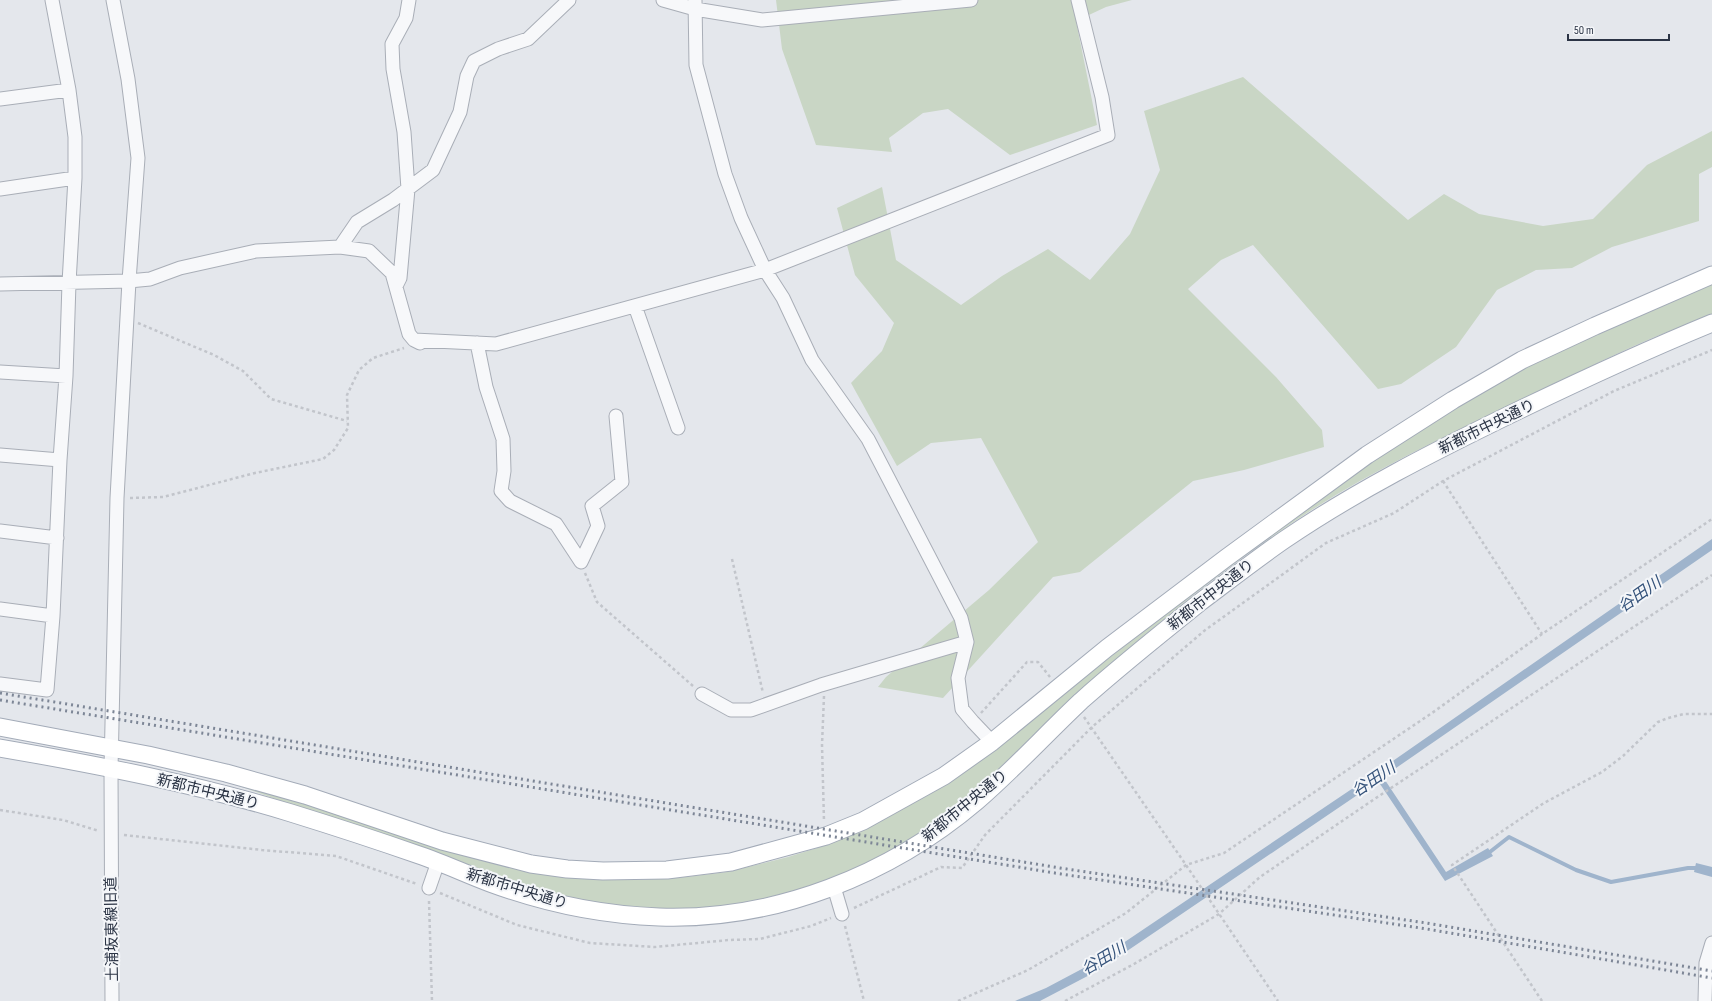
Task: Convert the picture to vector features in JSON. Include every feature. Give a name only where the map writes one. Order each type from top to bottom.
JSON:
[{"type":"main road","name":"新都市中央通り","points":[[0,727],[112,748],[226,773],[305,795],[442,841],[531,864],[567,869],[603,871],[667,870],[731,862],[826,836],[863,821],[944,776],[992,742],[1107,648],[1201,577],[1380,447],[1452,400],[1522,360],[1595,326],[1712,276]]},
{"type":"main road","name":"新都市中央通り","points":[[0,748],[160,779],[288,812],[438,862],[494,884],[549,902],[607,913],[646,916],[696,916],[766,907],[814,894],[834,886],[888,862],[933,835],[976,801],[1081,702],[1144,646],[1243,569],[1326,512],[1378,482],[1478,430],[1612,366],[1712,323]]},
{"type":"street","points":[[0,684],[47,690],[53,616],[60,460],[66,376],[69,283],[75,178],[75,137],[69,90],[52,0]]},
{"type":"street","name":"土浦坂東線旧道","points":[[112,1001],[111,769],[117,498],[129,281],[138,158],[128,79],[113,0]]},
{"type":"street","points":[[396,286],[400,278],[408,190],[404,132],[393,69],[392,44],[406,18],[408,0]]},
{"type":"street","points":[[340,247],[357,222],[408,190],[433,170],[460,112],[467,76],[474,61],[498,49],[528,39],[570,0]]},
{"type":"street","points":[[663,0],[695,5],[762,20],[971,0]]},
{"type":"street","points":[[0,284],[129,281],[150,279],[180,268],[256,251],[340,247],[369,251],[392,273],[409,334],[417,342],[496,344],[765,270],[1108,135],[1102,97],[1078,0]]},
{"type":"street","points":[[695,5],[696,65],[725,174],[741,218],[765,270],[784,298],[812,360],[868,439],[961,618],[967,642],[958,678],[962,709],[992,742]]},
{"type":"street","points":[[0,98],[69,90]]},
{"type":"street","points":[[0,189],[75,178]]},
{"type":"street","points":[[635,306],[678,428]]},
{"type":"street","points":[[478,343],[486,387],[503,439],[504,471],[501,491],[510,501],[556,524],[581,562]]},
{"type":"street","points":[[0,372],[66,376]]},
{"type":"street","points":[[581,562],[598,526],[592,506],[622,482],[616,416]]},
{"type":"street","points":[[0,455],[60,460]]},
{"type":"street","points":[[0,531],[56,538]]},
{"type":"street","points":[[0,609],[53,616]]},
{"type":"street","points":[[702,694],[731,710],[751,710],[821,685],[967,642]]},
{"type":"street","points":[[429,888],[438,862]]},
{"type":"street","points":[[834,886],[842,914]]},
{"type":"street","points":[[1705,1001],[1706,963],[1712,943]]},
{"type":"path","points":[[127,318],[214,355],[243,370],[271,399],[348,421]]},
{"type":"path","points":[[117,498],[163,497],[255,473],[322,459],[334,450],[348,428],[347,395],[359,370],[373,358],[417,342]]},
{"type":"path","points":[[0,810],[63,820],[111,834],[262,850],[336,856],[429,888],[517,925],[590,942],[655,947],[729,940],[760,939],[811,926],[842,914],[941,867],[962,868],[986,835],[1092,727],[1204,631],[1326,543],[1394,512],[1443,481],[1614,391],[1712,350]]},
{"type":"path","points":[[1443,481],[1542,634]]},
{"type":"path","points":[[958,1001],[1028,970],[1126,913],[1186,865],[1224,853],[1432,713],[1542,634],[1712,520]]},
{"type":"path","points":[[732,559],[766,705]]},
{"type":"path","points":[[581,562],[597,602],[702,694]]},
{"type":"path","points":[[1065,1001],[1134,964],[1218,913],[1260,876],[1712,575]]},
{"type":"path","points":[[973,722],[1026,662],[1038,662],[1052,679]]},
{"type":"path","points":[[821,685],[824,691],[822,745],[826,836]]},
{"type":"path","points":[[1542,1001],[1452,865],[1544,803],[1602,772],[1623,756],[1658,722],[1684,714],[1712,714]]},
{"type":"path","points":[[1084,717],[1191,871],[1278,1001]]},
{"type":"path","points":[[429,888],[432,1001]]},
{"type":"path","points":[[842,914],[864,1001]]},
{"type":"green space","points":[[776,0],[1132,0],[1106,7],[1076,21],[1097,125],[1010,155],[948,109],[923,113],[889,138],[892,152],[816,145],[782,49]]},
{"type":"green space","points":[[1243,77],[1408,220],[1444,194],[1479,214],[1543,226],[1593,219],[1647,165],[1712,131],[1712,167],[1699,174],[1699,221],[1612,247],[1572,268],[1536,270],[1497,290],[1456,347],[1401,384],[1378,389],[1253,245],[1221,260],[1188,289],[1276,377],[1322,430],[1324,447],[1244,470],[1193,481],[1080,572],[1053,577],[943,698],[878,687],[886,677],[989,590],[1038,542],[981,438],[931,443],[897,466],[851,383],[882,351],[894,323],[855,275],[837,208],[882,187],[896,260],[961,305],[1002,276],[1048,249],[1090,280],[1130,234],[1160,170],[1144,111]]},
{"type":"green space","points":[[1712,282],[1712,315],[1634,346],[1453,432],[1392,463],[1304,515],[1249,553],[1196,593],[1145,635],[1070,701],[1005,764],[933,826],[871,861],[833,878],[794,891],[715,907],[674,909],[633,908],[592,903],[570,899],[504,880],[222,780],[295,799],[394,834],[469,857],[503,866],[587,879],[636,880],[686,877],[727,872],[788,857],[817,848],[887,818],[957,777],[1196,590],[1368,464],[1453,409],[1514,373],[1544,358]]},
{"type":"water","name":"谷田川","points":[[1712,539],[1712,550],[1383,777],[1446,872],[1488,848],[1493,856],[1445,881],[1378,781],[1099,970],[1040,1001],[1015,1001],[1046,988],[1095,962],[1377,772]]},
{"type":"water","points":[[1696,863],[1712,867],[1712,877],[1694,872]]},
{"type":"waterway","points":[[1486,855],[1509,837],[1576,870],[1611,882],[1688,868],[1700,868]]},
{"type":"railway","points":[[0,693],[1060,868],[1426,923],[1712,971]]},
{"type":"railway","points":[[0,700],[1061,874],[1427,929],[1712,978]]}]
